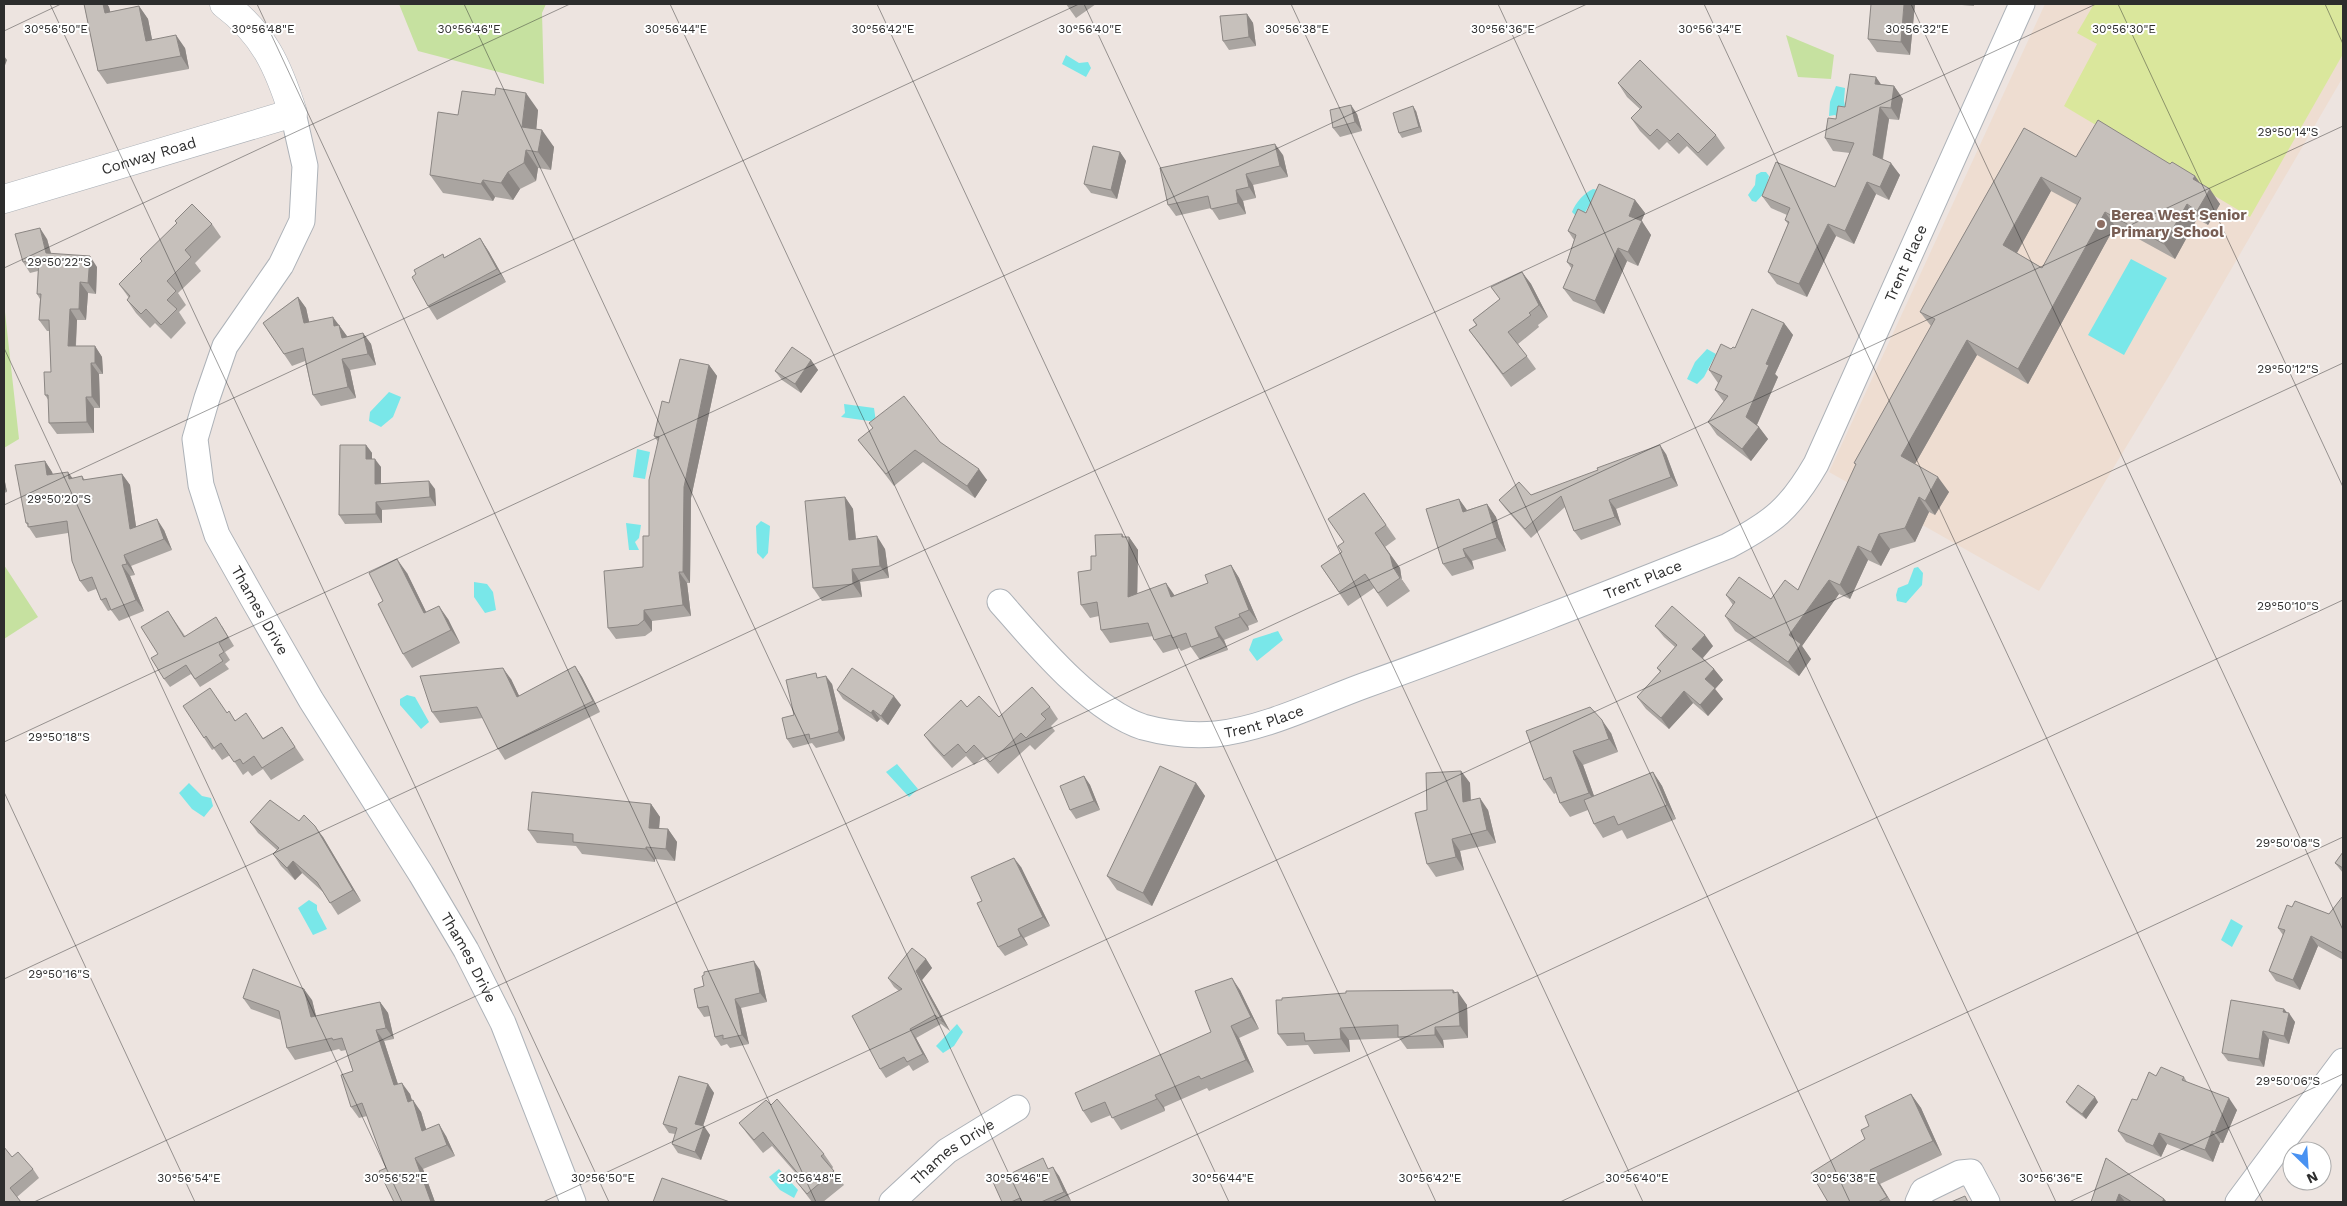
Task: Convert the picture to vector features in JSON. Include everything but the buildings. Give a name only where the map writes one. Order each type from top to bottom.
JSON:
[{"type":"street","name":"Thames Drive","points":[[224,4],[243,18],[266,46],[281,75],[293,113],[305,166],[302,221],[281,264],[225,346],[206,398],[195,439],[201,484],[217,535],[253,599],[311,700],[421,874],[466,950],[502,1023],[573,1202]]},
{"type":"street","name":"Trent Place","points":[[1000,602],[1060,667],[1094,698],[1115,713],[1142,726],[1162,731],[1215,734],[1251,727],[1395,675],[1728,546],[1753,533],[1779,514],[1799,493],[1816,464],[2022,4]]},
{"type":"street","name":"Conway Road","points":[[4,199],[293,113]]},
{"type":"street","points":[[2238,1202],[2343,1061]]},
{"type":"street","name":"Thames Drive","points":[[892,1202],[947,1151],[1017,1108]]},
{"type":"street","points":[[1918,1202],[1924,1191],[1960,1173],[1971,1172],[1987,1202]]},
{"type":"shaded area","name":"Berea West Senior Primary School","points":[[2045,4],[2343,4],[2343,77],[2172,371],[2039,591],[1829,472]]},
{"type":"green space","points":[[399,4],[546,4],[542,13],[544,84],[418,51]]},
{"type":"green space","points":[[2094,4],[2343,4],[2343,54],[2250,217],[2064,106],[2097,44],[2077,33]]},
{"type":"green space","points":[[1786,35],[1834,55],[1831,79],[1798,77]]},
{"type":"green space","points":[[4,303],[19,439],[4,448]]},
{"type":"green space","points":[[4,565],[38,617],[4,639]]},
{"type":"water","points":[[1066,55],[1079,63],[1088,62],[1091,68],[1086,77],[1062,64]]},
{"type":"water","points":[[1836,86],[1845,88],[1844,101],[1846,110],[1839,119],[1835,115],[1829,116],[1830,102]]},
{"type":"water","points":[[1766,172],[1769,176],[1765,192],[1756,202],[1752,201],[1748,195],[1755,185],[1756,175]]},
{"type":"water","points":[[1593,189],[1598,190],[1579,219],[1572,212],[1583,195]]},
{"type":"water","points":[[2131,259],[2167,278],[2124,355],[2088,335]]},
{"type":"water","points":[[1707,349],[1716,354],[1704,377],[1697,384],[1687,379],[1695,362]]},
{"type":"water","points":[[389,392],[401,397],[393,417],[381,427],[369,421],[370,412]]},
{"type":"water","points":[[844,404],[874,408],[876,422],[841,417],[845,413]]},
{"type":"water","points":[[637,449],[650,452],[645,479],[633,477]]},
{"type":"water","points":[[761,521],[770,526],[768,553],[763,559],[757,553],[756,526]]},
{"type":"water","points":[[626,523],[641,525],[639,538],[635,542],[639,550],[629,550]]},
{"type":"water","points":[[1918,567],[1923,573],[1922,585],[1906,603],[1897,601],[1898,588],[1908,584],[1914,568]]},
{"type":"water","points":[[474,582],[487,584],[493,592],[496,610],[485,613],[474,597]]},
{"type":"water","points":[[1278,631],[1283,640],[1257,661],[1249,650],[1253,639]]},
{"type":"water","points":[[407,695],[415,697],[429,722],[421,729],[400,705],[400,699]]},
{"type":"water","points":[[897,764],[918,789],[909,797],[886,772]]},
{"type":"water","points":[[189,783],[202,796],[211,798],[213,806],[204,817],[192,809],[179,793]]},
{"type":"water","points":[[309,900],[317,905],[317,910],[327,929],[313,935],[298,908]]},
{"type":"water","points":[[2231,919],[2243,926],[2232,947],[2221,940]]},
{"type":"water","points":[[957,1024],[963,1032],[954,1046],[943,1053],[936,1046]]},
{"type":"water","points":[[779,1169],[798,1190],[794,1198],[780,1190],[769,1177]]},
{"type":"place","name":"Berea West Senior Primary School","points":[[2101,224]]}]
